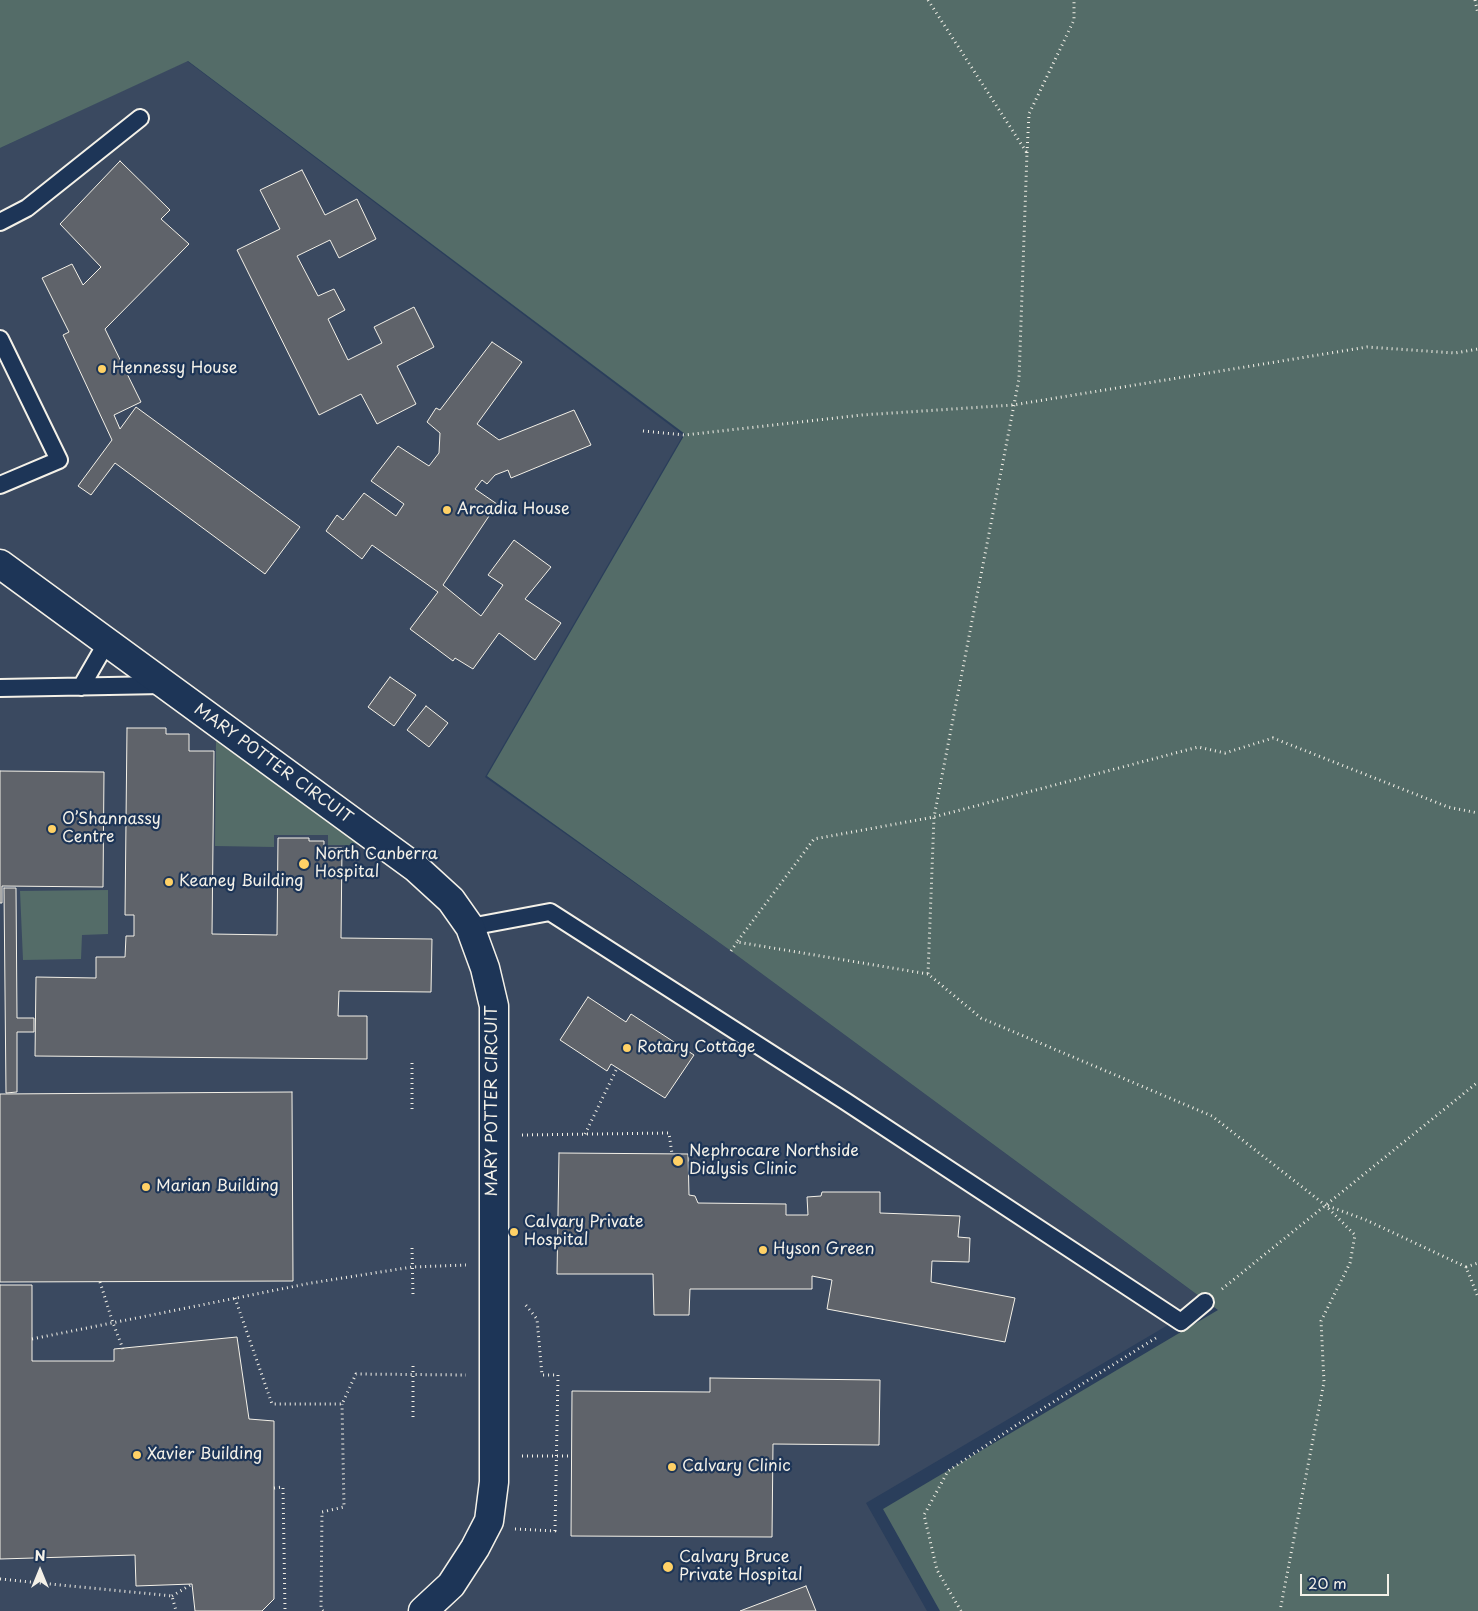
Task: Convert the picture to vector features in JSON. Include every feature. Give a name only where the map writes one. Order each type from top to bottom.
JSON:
[{"type":"street","name":"MARY POTTER CIRCUIT","points":[[0,564],[416,868],[451,900],[470,927],[485,968],[494,1006],[494,1482],[489,1521],[475,1548],[451,1584],[424,1611]]},
{"type":"lane","points":[[0,222],[27,208],[140,118]]},
{"type":"lane","points":[[0,339],[59,460],[0,485]]},
{"type":"lane","points":[[82,686],[107,642]]},
{"type":"lane","points":[[0,688],[164,685]]},
{"type":"lane","points":[[470,927],[550,912],[845,1101],[1181,1322],[1205,1302]]},
{"type":"path","points":[[928,0],[1027,153]]},
{"type":"path","points":[[928,974],[934,817],[1019,379],[1029,114],[1074,20],[1074,0]]},
{"type":"path","points":[[1475,0],[1478,14]]},
{"type":"path","points":[[643,431],[685,435],[862,415],[1013,405],[1367,347],[1455,353],[1478,349]]},
{"type":"path","points":[[731,951],[814,838],[934,817],[1198,747],[1224,753],[1273,738],[1448,807],[1478,813]]},
{"type":"path","points":[[737,942],[928,974],[981,1018],[1212,1116],[1325,1205],[1355,1235],[1350,1263],[1321,1321],[1324,1382],[1280,1611]]},
{"type":"path","points":[[412,1063],[412,1110]]},
{"type":"path","points":[[585,1134],[618,1068]]},
{"type":"path","points":[[1205,1302],[1478,1082]]},
{"type":"path","points":[[514,1135],[669,1133],[672,1154]]},
{"type":"path","points":[[1325,1205],[1366,1220],[1466,1267],[1478,1297]]},
{"type":"path","points":[[412,1248],[413,1295]]},
{"type":"path","points":[[1466,1267],[1478,1263]]},
{"type":"path","points":[[32,1340],[311,1283],[412,1267],[471,1265]]},
{"type":"path","points":[[100,1282],[123,1349]]},
{"type":"path","points":[[235,1298],[272,1404],[342,1404]]},
{"type":"path","points":[[508,1529],[555,1531],[558,1375],[542,1375],[537,1319],[520,1298]]},
{"type":"path","points":[[960,1611],[937,1570],[924,1515],[948,1471],[1018,1424],[1181,1322]]},
{"type":"path","points":[[413,1366],[413,1420]]},
{"type":"path","points":[[323,1611],[321,1609],[322,1512],[344,1507],[342,1404],[356,1374],[472,1375]]},
{"type":"path","points":[[514,1456],[572,1456]]},
{"type":"path","points":[[274,1488],[283,1488],[285,1611]]},
{"type":"path","points":[[0,1579],[172,1596],[192,1584]]},
{"type":"path","points":[[172,1596],[176,1611]]},
{"type":"shaded area","name":"North Canberra Hospital","points":[[187,61],[683,435],[485,777],[731,951],[1207,1302],[866,1503],[927,1611],[0,1611],[0,148]]},
{"type":"green space","points":[[0,0],[1478,0],[1478,1611],[940,1611],[883,1509],[1218,1310],[731,951],[487,776],[685,434],[188,61],[0,148]]},
{"type":"green space","points":[[216,741],[357,842],[354,845],[328,845],[328,835],[274,835],[274,847],[215,846]]},
{"type":"green space","points":[[108,890],[108,934],[82,935],[81,959],[23,960],[20,891]]},
{"type":"building","name":"Hennessy House","points":[[120,161],[170,210],[161,219],[189,244],[105,329],[141,402],[114,415],[120,429],[136,407],[300,527],[265,574],[115,463],[91,495],[78,486],[112,440],[63,335],[69,332],[42,278],[72,264],[83,285],[101,267],[60,224]]},
{"type":"building","points":[[302,170],[325,215],[357,199],[376,239],[339,258],[330,240],[297,256],[318,296],[334,289],[345,310],[328,319],[348,360],[382,343],[374,327],[414,307],[434,347],[397,366],[416,404],[377,424],[361,394],[319,415],[237,250],[280,229],[260,190]]},
{"type":"building","name":"Arcadia House","points":[[492,342],[522,362],[477,424],[499,440],[574,410],[591,445],[511,478],[508,470],[495,475],[487,484],[482,480],[475,489],[497,504],[443,585],[481,616],[503,585],[488,575],[514,540],[551,567],[525,599],[561,623],[535,660],[499,633],[473,669],[455,658],[453,661],[410,629],[438,592],[372,545],[362,559],[326,531],[337,515],[343,520],[364,493],[396,516],[404,504],[371,481],[398,446],[429,466],[439,453],[440,433],[427,422],[436,408],[440,410]]},
{"type":"building","points":[[390,677],[416,695],[394,726],[368,707]]},
{"type":"building","points":[[426,706],[448,723],[429,747],[407,730]]},
{"type":"building","name":"Keaney Building","points":[[127,728],[166,728],[166,734],[189,734],[189,751],[214,751],[212,934],[277,935],[278,838],[309,838],[309,841],[324,841],[324,848],[342,848],[341,938],[432,939],[431,992],[339,991],[338,1016],[367,1016],[367,1059],[35,1056],[36,977],[96,978],[96,957],[125,957],[126,936],[134,936],[134,915],[125,915]]},
{"type":"building","name":"O’Shannassy Centre","points":[[0,771],[104,772],[103,887],[2,886],[2,903],[0,903]]},
{"type":"building","points":[[4,888],[16,888],[17,1018],[34,1018],[34,1032],[17,1032],[17,1092],[6,1093]]},
{"type":"building","name":"Rotary Cottage","points":[[588,997],[626,1022],[631,1014],[694,1055],[665,1098],[611,1064],[607,1071],[560,1040]]},
{"type":"building","name":"Marian Building","points":[[292,1092],[293,1281],[0,1282],[0,1094]]},
{"type":"building","name":"Hyson Green","points":[[559,1153],[688,1154],[689,1195],[695,1196],[698,1203],[786,1204],[786,1215],[808,1215],[807,1197],[821,1196],[822,1192],[880,1192],[880,1213],[960,1216],[958,1237],[970,1238],[969,1262],[932,1261],[931,1282],[1015,1298],[1005,1342],[827,1309],[832,1280],[812,1276],[812,1289],[690,1289],[689,1315],[654,1315],[653,1274],[557,1274]]},
{"type":"building","name":"Xavier Building","points":[[0,1285],[32,1285],[32,1361],[114,1361],[114,1349],[237,1337],[249,1419],[274,1421],[274,1599],[262,1611],[195,1611],[192,1584],[136,1586],[135,1555],[0,1559]]},
{"type":"building","name":"Calvary Clinic","points":[[710,1378],[880,1380],[879,1445],[773,1444],[772,1537],[571,1536],[572,1391],[710,1392]]},
{"type":"building","name":"Calvary Bruce Private Hospital","points":[[806,1586],[816,1611],[740,1611]]},
{"type":"place","name":"Hennessy House","points":[[102,369]]},
{"type":"place","name":"Arcadia House","points":[[447,510]]},
{"type":"place","name":"O’Shannassy Centre","points":[[52,829]]},
{"type":"place","name":"North Canberra Hospital","points":[[304,864]]},
{"type":"place","name":"Keaney Building","points":[[169,882]]},
{"type":"place","name":"Rotary Cottage","points":[[627,1048]]},
{"type":"place","name":"Nephrocare Northside Dialysis Clinic","points":[[678,1161]]},
{"type":"place","name":"Marian Building","points":[[146,1187]]},
{"type":"place","name":"Calvary Private Hospital","points":[[514,1232]]},
{"type":"place","name":"Hyson Green","points":[[763,1250]]},
{"type":"place","name":"Xavier Building","points":[[137,1455]]},
{"type":"place","name":"Calvary Clinic","points":[[672,1467]]},
{"type":"place","name":"Calvary Bruce Private Hospital","points":[[668,1567]]}]
